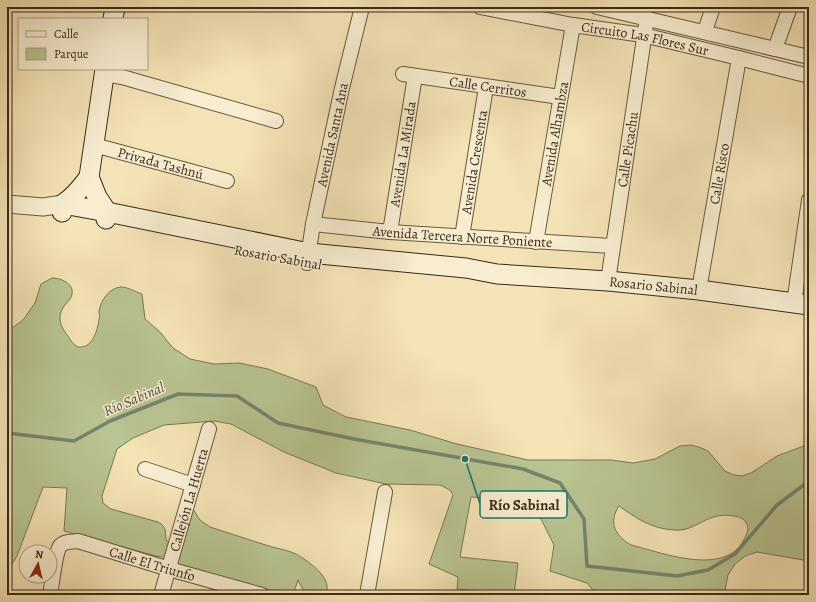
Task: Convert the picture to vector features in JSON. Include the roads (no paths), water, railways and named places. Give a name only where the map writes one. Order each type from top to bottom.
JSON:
[{"type":"main road","points":[[113,18],[115,7]]},
{"type":"main road","points":[[62,208],[82,188],[89,177],[105,72]]},
{"type":"main road","points":[[89,177],[106,216]]},
{"type":"main road","name":"Rosario Sabinal","points":[[62,208],[308,258],[357,259],[466,268],[497,274],[608,281],[699,290],[802,304]]},
{"type":"street","name":"Avenida Santa Ana","points":[[308,258],[313,224],[342,88],[362,7]]},
{"type":"street","name":"Circuito Las Flores Sur","points":[[480,7],[573,25],[643,35],[809,76]]},
{"type":"street","name":"Circuito Las Flores Sur","points":[[597,7],[705,31],[809,57]]},
{"type":"street","points":[[705,31],[713,7]]},
{"type":"street","points":[[775,49],[790,7]]},
{"type":"street","name":"Calle Picachu","points":[[608,281],[643,35],[647,18]]},
{"type":"street","name":"Avenida Alhambza","points":[[536,242],[573,25]]},
{"type":"street","name":"Calle Risco","points":[[699,290],[739,58]]},
{"type":"street","points":[[105,72],[276,120]]},
{"type":"street","name":"Calle Cerritos","points":[[409,75],[560,97]]},
{"type":"street","name":"Avenida La Mirada","points":[[390,232],[409,75]]},
{"type":"street","name":"Avenida Crescenta","points":[[462,237],[486,87]]},
{"type":"street","name":"Privada Tashnú","points":[[94,145],[227,182]]},
{"type":"street","points":[[802,304],[809,200]]},
{"type":"street","points":[[7,204],[62,208]]},
{"type":"street","name":"Avenida Tercera Norte Poniente","points":[[313,224],[390,232],[612,246]]},
{"type":"street","name":"Callejón La Huerta","points":[[161,595],[209,429]]},
{"type":"street","points":[[145,469],[193,485]]},
{"type":"street","points":[[368,595],[385,492]]},
{"type":"street","name":"Calle El Triunfo","points":[[50,595],[60,546],[65,542],[78,541],[169,569],[262,595]]},
{"type":"waterway","name":"Río Sabinal","points":[[7,433],[74,441],[110,421],[178,394],[237,396],[278,423],[354,439],[523,469],[560,483],[584,519],[587,566],[677,576],[708,570],[735,554],[777,505],[809,481]]},
{"type":"place","name":"Río Sabinal","points":[[465,459]]}]
